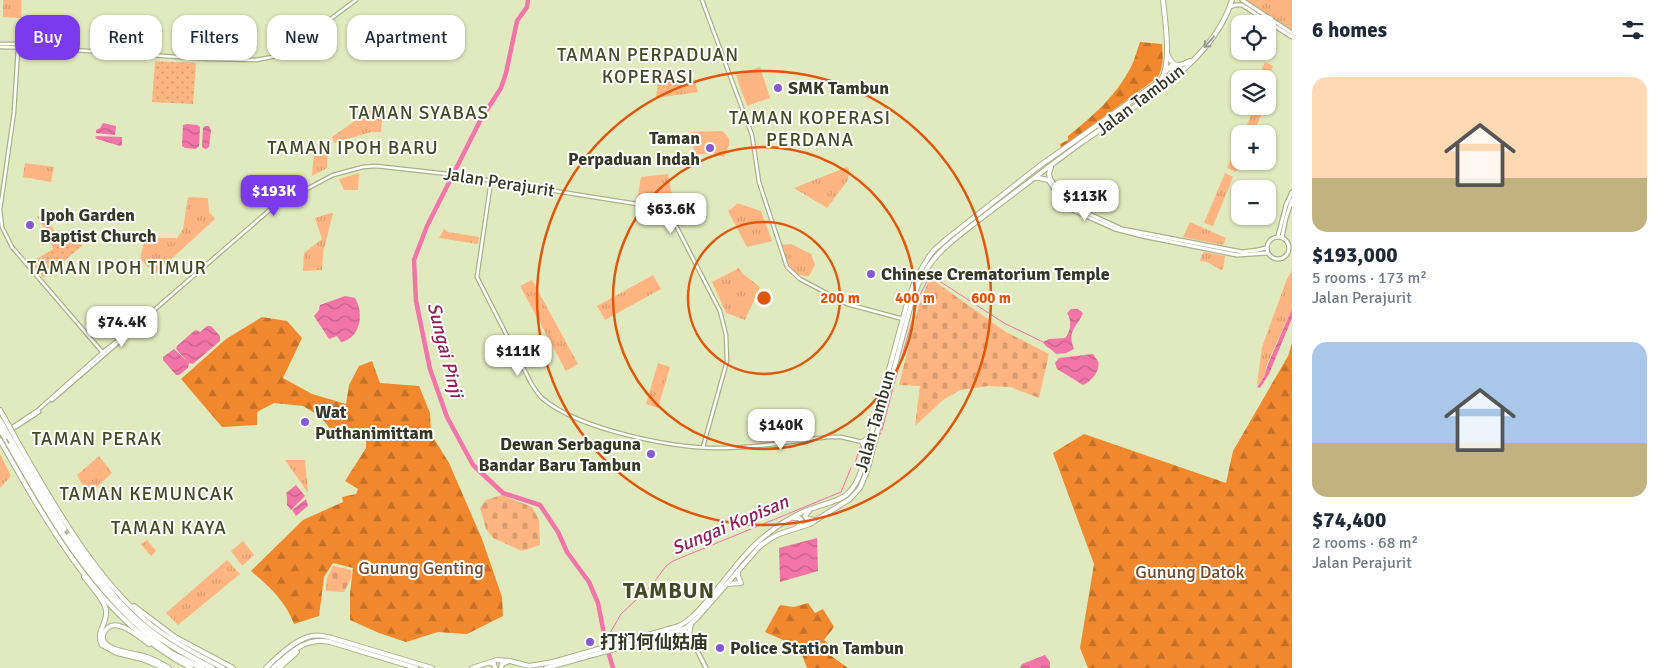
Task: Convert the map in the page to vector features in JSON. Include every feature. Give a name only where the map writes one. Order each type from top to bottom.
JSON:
[{"type":"highway","points":[[1,419],[43,495],[69,536],[105,586],[147,628],[205,665]]},
{"type":"highway","points":[[1,434],[53,519],[82,562],[112,599],[164,648],[180,658],[212,668]]},
{"type":"main road","points":[[1163,0],[1166,40],[1164,74]]},
{"type":"main road","name":"Jalan Tambun","points":[[613,647],[620,647],[678,631],[691,624],[766,541],[803,527],[845,502],[856,493],[867,471],[913,297],[927,267],[950,241],[1174,77],[1216,35],[1230,8],[1232,0]]},
{"type":"main road","points":[[1243,1],[1292,33]]},
{"type":"main road","points":[[1230,8],[1238,4],[1247,8],[1292,37]]},
{"type":"main road","points":[[1166,51],[1170,61],[1177,65],[1192,60]]},
{"type":"main road","points":[[1132,108],[1167,79],[1174,68],[1168,67],[1164,74]]},
{"type":"main road","name":"Jalan Tambun","points":[[546,668],[671,629],[690,620],[754,546],[765,536],[805,511],[835,501],[851,492],[858,481],[914,282],[934,250],[1038,167],[1161,80],[1164,74]]},
{"type":"main road","points":[[1052,165],[1049,179],[1064,204],[1070,209],[1121,232],[1237,255],[1267,253],[1275,259],[1281,259],[1286,255],[1289,246],[1287,241],[1280,237],[1271,238],[1266,248],[1267,253]]},
{"type":"main road","points":[[1032,180],[1039,178],[1049,179],[1072,206],[1122,229],[1242,252],[1266,248]]},
{"type":"main road","points":[[1280,237],[1286,205],[1292,192]]},
{"type":"main road","points":[[1280,237],[1292,200]]},
{"type":"main road","points":[[0,410],[1,419]]},
{"type":"main road","points":[[1,434],[3,446],[44,516],[80,568],[118,614],[134,630],[168,656]]},
{"type":"main road","points":[[866,454],[862,442],[871,436]]},
{"type":"main road","points":[[14,440],[69,528],[106,579],[124,599],[138,613],[205,665],[223,668]]},
{"type":"main road","points":[[813,508],[806,513],[806,516],[807,519],[815,520]]},
{"type":"main road","points":[[787,521],[796,518],[801,520],[800,526],[793,530]]},
{"type":"main road","points":[[80,568],[82,574],[106,608],[106,617],[100,636],[102,645],[117,654],[142,659],[164,668]]},
{"type":"main road","points":[[726,585],[741,583],[738,579],[738,571]]},
{"type":"main road","points":[[124,599],[175,637],[233,668]]},
{"type":"main road","points":[[691,624],[689,634],[706,668]]},
{"type":"main road","points":[[169,668],[148,658],[107,645],[103,641],[104,633],[112,625],[123,626],[168,656],[191,668]]},
{"type":"main road","points":[[678,631],[689,634]]},
{"type":"main road","points":[[262,668],[307,637],[322,636],[432,668]]},
{"type":"main road","points":[[273,668],[303,644],[315,640],[330,642],[416,668]]},
{"type":"main road","points":[[279,668],[303,644]]},
{"type":"main road","name":"Jalan Tambun","points":[[472,668],[497,660],[529,666],[601,651]]},
{"type":"main road","points":[[266,668],[273,661]]},
{"type":"main road","points":[[500,668],[502,664],[510,661]]},
{"type":"main road","points":[[485,664],[494,664],[495,668]]},
{"type":"street","points":[[80,50],[209,59],[256,60],[272,56],[297,44],[356,0]]},
{"type":"street","points":[[702,0],[752,135],[759,182],[787,267],[800,278],[846,304],[903,319]]},
{"type":"street","points":[[7,44],[15,46]]},
{"type":"street","points":[[0,46],[15,45]]},
{"type":"street","points":[[0,46],[15,48]]},
{"type":"street","points":[[17,60],[11,138],[1,203],[2,227],[12,247],[104,353]]},
{"type":"street","name":"Jalan Perajurit","points":[[1,434],[38,410],[273,206],[328,177],[369,166],[461,176],[656,207],[665,212],[672,218],[720,311],[726,335],[727,361],[704,447]]},
{"type":"street","points":[[491,181],[477,277],[537,392],[549,402],[575,418],[602,428],[654,440],[704,447],[736,448],[829,437],[841,437],[862,442]]},
{"type":"green space","points":[[3,0],[21,0],[21,15],[15,15],[15,18],[3,17]]},
{"type":"green space","points":[[1244,0],[1292,0],[1292,30],[1276,20],[1276,15],[1268,15]]},
{"type":"green space","points":[[1140,42],[1162,44],[1162,66],[1157,78],[1061,148],[1060,144],[1068,140],[1068,136],[1095,113],[1118,87],[1131,67]]},
{"type":"green space","points":[[155,61],[196,63],[193,104],[152,102]]},
{"type":"green space","points":[[1265,62],[1273,66],[1271,70],[1262,70]]},
{"type":"green space","points":[[760,67],[770,98],[747,106],[736,75]]},
{"type":"green space","points":[[693,76],[698,92],[656,98],[658,78]]},
{"type":"green space","points":[[379,104],[383,104],[381,132],[371,132],[334,143],[332,137]]},
{"type":"green space","points":[[1251,115],[1261,115],[1257,125],[1247,125]]},
{"type":"green space","name":"Taman Perpaduan Indah","points":[[722,131],[729,140],[729,146],[724,157],[713,153],[694,155],[692,132]]},
{"type":"green space","points":[[328,140],[327,168],[312,176],[314,152]]},
{"type":"green space","points":[[1231,159],[1231,170],[1227,168]]},
{"type":"green space","points":[[25,163],[54,167],[51,182],[23,177]]},
{"type":"green space","points":[[847,167],[849,169],[848,180],[827,208],[794,188]]},
{"type":"green space","points":[[359,173],[358,190],[344,190],[339,179]]},
{"type":"green space","points":[[1225,173],[1233,177],[1213,226],[1204,223]]},
{"type":"green space","points":[[668,174],[671,191],[682,209],[674,214],[666,207],[637,201],[641,177]]},
{"type":"green space","points":[[188,197],[208,198],[209,212],[215,219],[155,274],[140,259],[145,238],[177,238],[183,229]]},
{"type":"green space","points":[[737,203],[761,211],[772,241],[747,247],[728,211]]},
{"type":"green space","points":[[333,213],[323,253],[322,270],[303,271],[304,253],[322,239],[315,218]]},
{"type":"green space","points":[[37,216],[50,219],[55,235],[83,245],[44,278],[30,263],[53,249],[50,240],[53,237],[41,224]]},
{"type":"green space","points":[[1190,222],[1226,238],[1223,245],[1183,237]]},
{"type":"green space","points":[[444,229],[448,232],[479,237],[478,244],[439,238]]},
{"type":"green space","points":[[791,244],[811,254],[815,265],[809,276],[798,274],[787,261],[780,245]]},
{"type":"green space","points":[[1204,252],[1225,256],[1223,269],[1221,270],[1207,262],[1200,261]]},
{"type":"green space","points":[[739,268],[742,273],[760,287],[745,320],[726,313],[712,282]]},
{"type":"green space","points":[[1292,270],[1292,309],[1267,364],[1264,377],[1257,385],[1262,347]]},
{"type":"green space","points":[[653,275],[661,289],[605,320],[597,306]]},
{"type":"green space","points":[[930,278],[1006,332],[1049,354],[1039,398],[1010,387],[988,386],[960,390],[943,400],[915,426],[920,386],[899,385],[920,301]]},
{"type":"green space","points":[[532,280],[578,364],[566,371],[520,286]]},
{"type":"green space","name":"Gunung Genting","points":[[262,317],[287,321],[302,338],[283,378],[312,394],[346,404],[349,385],[359,366],[372,361],[380,383],[419,386],[430,413],[431,434],[449,463],[482,539],[502,597],[503,616],[467,634],[438,632],[406,642],[350,620],[353,568],[333,563],[324,577],[319,616],[294,624],[291,616],[276,595],[251,571],[303,520],[343,502],[342,497],[356,494],[358,489],[345,481],[366,448],[366,434],[351,428],[334,434],[321,417],[303,406],[274,403],[257,412],[257,425],[222,427],[181,379],[226,339]]},
{"type":"green space","name":"Gunung Datok","points":[[1292,343],[1292,668],[1088,668],[1080,648],[1094,564],[1053,453],[1084,434],[1226,483],[1233,451],[1288,356]]},
{"type":"green space","points":[[658,363],[670,367],[658,408],[646,404]]},
{"type":"green space","points":[[0,454],[11,476],[0,488]]},
{"type":"green space","points":[[99,456],[112,473],[88,495],[77,475]]},
{"type":"green space","points":[[285,460],[305,460],[308,493]]},
{"type":"green space","points":[[502,495],[532,507],[539,520],[540,545],[522,551],[493,538],[486,529],[480,508],[486,500]]},
{"type":"green space","points":[[147,540],[156,551],[151,556],[141,544]]},
{"type":"green space","points":[[243,541],[254,555],[242,566],[231,551]]},
{"type":"green space","points":[[227,560],[240,574],[178,625],[166,613]]},
{"type":"green space","points":[[333,566],[351,570],[351,578],[344,592],[326,591],[327,578]]},
{"type":"green space","points":[[808,603],[815,613],[823,609],[834,627],[824,640],[831,646],[827,653],[848,668],[807,668],[799,647],[765,632],[780,605],[794,607]]},
{"type":"water","points":[[103,123],[116,126],[115,135],[96,133],[96,130]]},
{"type":"water","points":[[183,125],[200,127],[199,146],[196,149],[182,146]]},
{"type":"water","points":[[209,126],[211,130],[209,147],[206,149],[202,146],[203,128]]},
{"type":"water","points":[[95,137],[122,137],[122,145],[97,139]]},
{"type":"water","points":[[345,296],[355,298],[360,317],[357,330],[353,336],[341,342],[337,336],[329,339],[314,316],[319,310],[320,305]]},
{"type":"water","points":[[1071,309],[1078,309],[1083,313],[1072,333],[1071,338],[1074,349],[1066,353],[1056,354],[1043,342],[1049,339],[1065,338],[1070,326],[1070,319],[1067,313]]},
{"type":"water","points":[[1292,309],[1292,318],[1269,374],[1260,388],[1257,387],[1264,377]]},
{"type":"water","points":[[207,326],[211,326],[220,336],[220,341],[193,364],[189,363],[188,368],[179,375],[176,375],[163,360],[163,357],[174,349],[188,362],[176,349],[177,346],[194,331],[200,332]]},
{"type":"water","points":[[1093,354],[1099,364],[1097,372],[1083,385],[1057,369],[1055,363],[1059,358]]},
{"type":"water","points":[[296,485],[305,496],[291,510],[287,505],[286,493]]},
{"type":"water","points":[[306,499],[308,506],[296,516],[292,510]]},
{"type":"water","points":[[817,538],[818,571],[780,582],[779,548]]},
{"type":"water","points":[[1045,655],[1050,662],[1050,668],[1020,668],[1022,664]]},
{"type":"waterway","name":"Sungai Pinji","points":[[528,0],[527,7],[517,21],[501,88],[481,119],[427,226],[414,260],[416,301],[430,369],[447,417],[473,465],[503,493],[540,505],[558,532],[567,552],[589,582],[598,603],[613,668]]},
{"type":"waterway","points":[[894,384],[919,297],[930,275],[1004,323],[1043,342]]},
{"type":"waterway","points":[[882,430],[893,388]]},
{"type":"waterway","points":[[878,437],[881,433]]},
{"type":"waterway","points":[[855,463],[860,447]]},
{"type":"waterway","name":"Sungai Kopisan","points":[[606,640],[621,614],[652,585],[666,566],[673,561],[841,492],[851,468]]},
{"type":"place","name":"SMK Tambun","points":[[778,88]]},
{"type":"place","name":"Taman Perpaduan Indah","points":[[710,148]]},
{"type":"place","name":"Ipoh Garden Baptist Church","points":[[30,225]]},
{"type":"place","name":"Chinese Crematorium Temple","points":[[871,274]]},
{"type":"place","name":"Wat Puthanimittam","points":[[305,422]]},
{"type":"place","name":"Dewan Serbaguna Bandar Baru Tambun","points":[[651,454]]},
{"type":"place","name":"打扪何仙姑庙","points":[[590,642]]},
{"type":"place","name":"Police Station Tambun","points":[[720,648]]},
{"type":"district","name":"TAMAN PERPADUAN KOPERASI","points":[[648,66]]},
{"type":"district","name":"TAMAN SYABAS","points":[[419,113]]},
{"type":"district","name":"TAMAN KOPERASI PERDANA","points":[[810,129]]},
{"type":"district","name":"TAMAN IPOH BARU","points":[[353,148]]},
{"type":"district","name":"TAMAN IPOH TIMUR","points":[[117,268]]},
{"type":"district","name":"TAMAN PERAK","points":[[97,439]]},
{"type":"district","name":"TAMAN KEMUNCAK","points":[[147,494]]},
{"type":"district","name":"TAMAN KAYA","points":[[169,528]]},
{"type":"district","name":"TAMBUN","points":[[669,590]]}]
